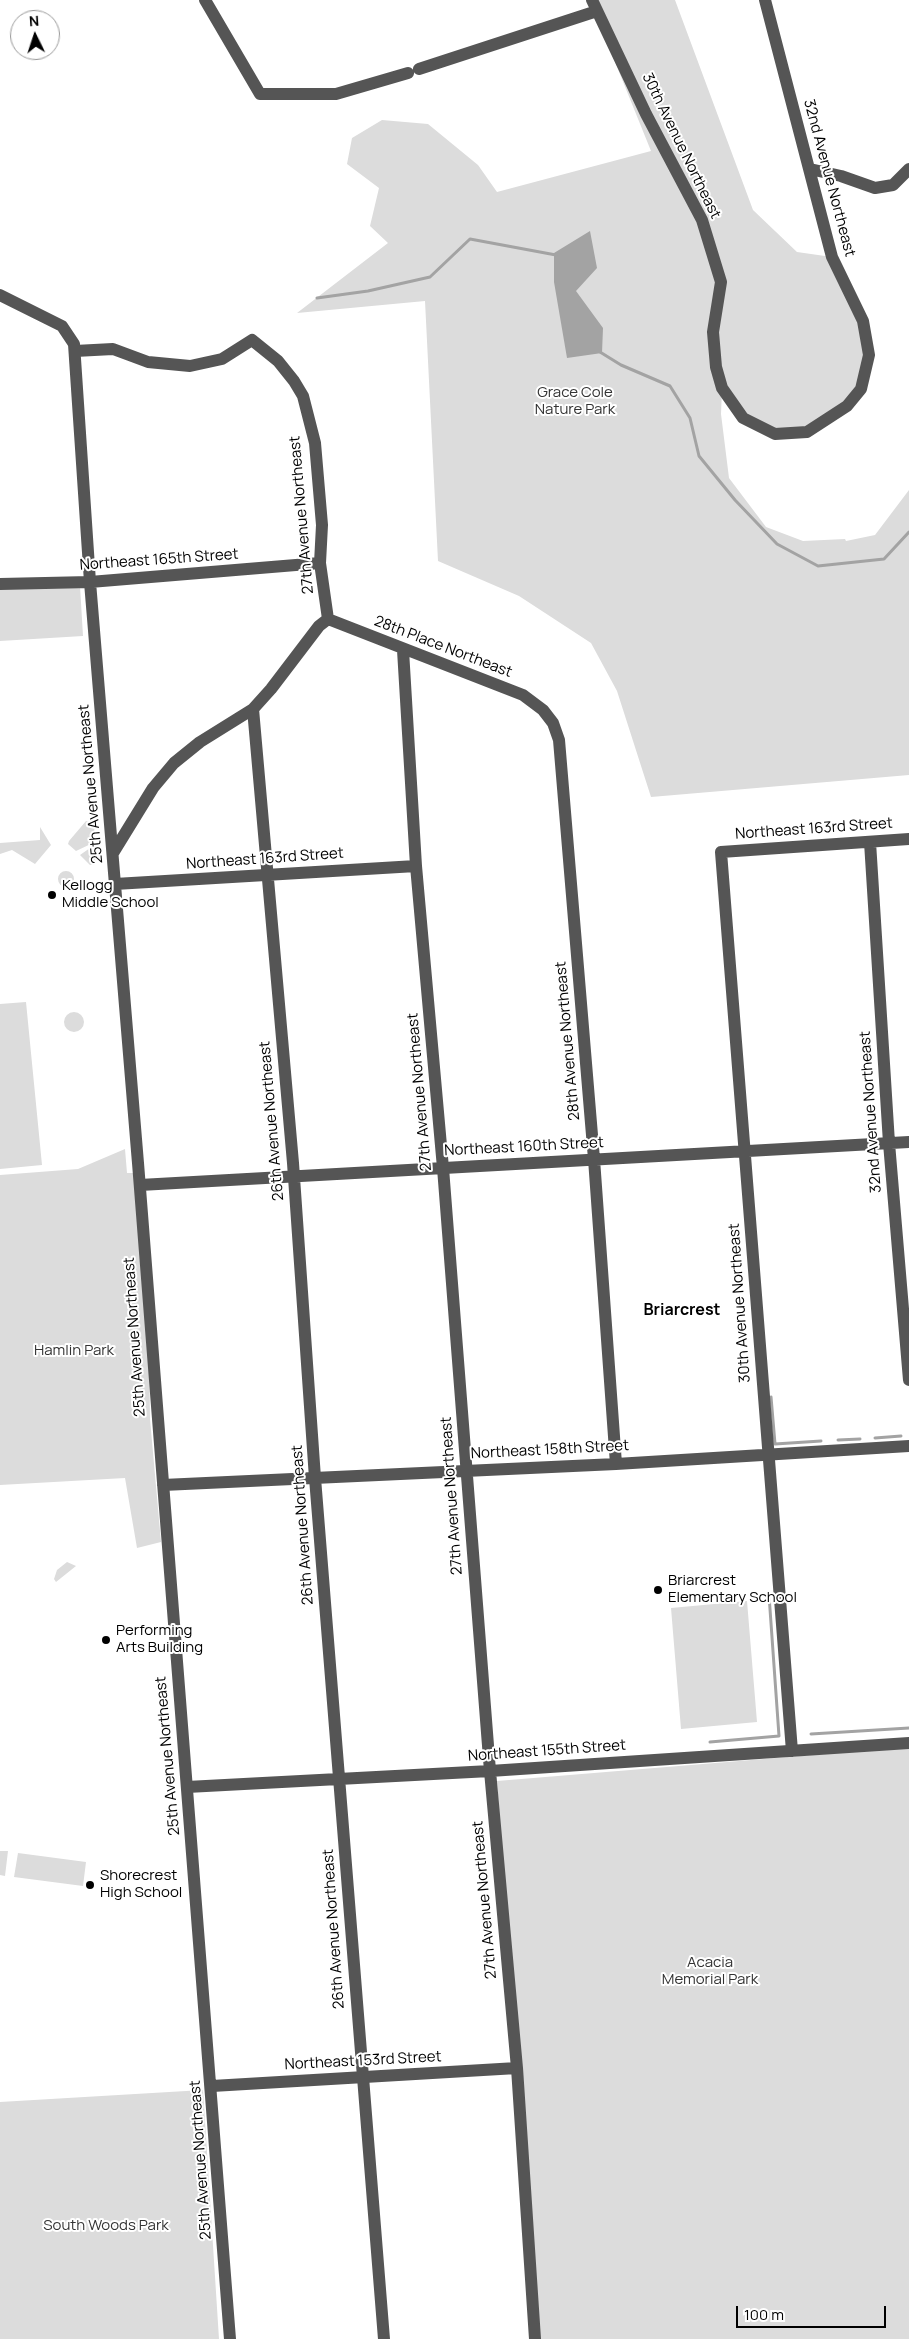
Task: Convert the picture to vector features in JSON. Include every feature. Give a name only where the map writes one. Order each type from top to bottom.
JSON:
[{"type":"street","points":[[204,0],[260,94],[336,94],[413,71],[594,6]]},
{"type":"street","name":"32nd Avenue Northeast","points":[[765,0],[832,258],[863,321],[869,355],[861,389]]},
{"type":"street","name":"30th Avenue Northeast","points":[[594,6],[646,114],[702,220],[721,282],[713,332],[716,367],[722,388],[742,418],[775,434],[807,432],[847,406],[861,389]]},
{"type":"street","points":[[810,170],[841,176],[875,188],[893,185],[909,169]]},
{"type":"street","name":"25th Avenue Northeast","points":[[0,295],[62,326],[74,344],[90,582],[212,2086],[230,2339]]},
{"type":"street","name":"27th Avenue Northeast","points":[[74,351],[113,349],[148,362],[190,366],[222,359],[252,340],[278,360],[303,396],[309,414],[314,443],[322,525],[320,563],[328,619]]},
{"type":"street","name":"Northeast 165th Street","points":[[0,584],[90,582],[320,563]]},
{"type":"street","points":[[113,853],[154,788],[174,763],[194,747],[253,709],[271,689],[319,626],[328,619]]},
{"type":"street","name":"28th Place Northeast","points":[[328,619],[403,650],[523,695],[543,710]]},
{"type":"street","name":"27th Avenue Northeast","points":[[403,650],[416,866],[443,1168],[490,1771],[517,2068],[535,2339]]},
{"type":"street","name":"26th Avenue Northeast","points":[[253,709],[294,1176],[315,1478],[384,2339]]},
{"type":"street","name":"28th Avenue Northeast","points":[[543,710],[553,723],[559,740],[594,1159],[616,1464]]},
{"type":"street","name":"Northeast 163rd Street","points":[[721,852],[909,839]]},
{"type":"street","name":"32nd Avenue Northeast","points":[[870,842],[889,1143],[909,1380]]},
{"type":"street","name":"30th Avenue Northeast","points":[[721,852],[792,1751]]},
{"type":"street","name":"Northeast 163rd Street","points":[[115,884],[416,866]]},
{"type":"street","name":"Northeast 160th Street","points":[[140,1185],[909,1142]]},
{"type":"street","name":"Northeast 158th Street","points":[[163,1485],[616,1464],[909,1446]]},
{"type":"street","name":"Northeast 155th Street","points":[[187,1788],[490,1771],[909,1743]]},
{"type":"street","name":"Northeast 153rd Street","points":[[212,2086],[517,2068]]},
{"type":"green space","name":"Grace Cole Nature Park","points":[[590,0],[675,0],[753,210],[797,252],[832,257],[863,321],[869,355],[861,389],[807,432],[775,434],[743,418],[722,389],[721,414],[729,478],[766,527],[803,541],[845,539],[846,541],[875,535],[909,490],[909,775],[651,797],[617,691],[591,643],[519,596],[438,561],[425,301],[297,313],[388,243],[370,226],[379,188],[347,164],[352,138],[382,120],[428,124],[478,165],[497,192],[651,151]]},
{"type":"green space","points":[[80,586],[83,636],[0,641],[0,588]]},
{"type":"green space","points":[[86,821],[94,824],[95,842],[76,851],[68,844],[69,841]]},
{"type":"green space","points":[[40,827],[51,845],[35,864],[12,850],[0,854],[0,843],[40,840]]},
{"type":"green space","points":[[90,848],[95,851],[96,863],[90,865],[80,855]]},
{"type":"green space","points":[[66,871],[72,873],[74,879],[72,885],[66,887],[60,885],[58,879],[60,873]]},
{"type":"green space","points":[[26,1002],[42,1165],[0,1169],[0,1004]]},
{"type":"green space","points":[[70,1012],[78,1012],[84,1018],[84,1026],[78,1032],[70,1032],[64,1026],[64,1018]]},
{"type":"green space","name":"Hamlin Park","points":[[125,1149],[127,1173],[139,1173],[148,1282],[150,1419],[161,1542],[137,1548],[125,1478],[0,1485],[0,1175],[78,1169]]},
{"type":"green space","points":[[67,1562],[76,1566],[56,1582],[54,1579],[57,1570]]},
{"type":"green space","points":[[747,1601],[757,1722],[681,1729],[671,1608]]},
{"type":"green space","name":"Acacia Memorial Park","points":[[909,1747],[909,2339],[536,2339],[497,1781]]},
{"type":"green space","points":[[0,1851],[8,1851],[5,1876],[0,1875]]},
{"type":"green space","points":[[18,1853],[86,1862],[83,1886],[14,1877]]},
{"type":"green space","name":"South Woods Park","points":[[203,2090],[219,2339],[0,2339],[0,2102]]},
{"type":"shaded area","points":[[590,231],[597,268],[576,291],[603,328],[602,353],[567,358],[554,282],[554,253]]},
{"type":"waterway","points":[[317,298],[368,291],[430,277],[470,239],[556,255]]},
{"type":"waterway","points":[[600,352],[621,365],[670,386],[690,418],[699,456],[735,500],[777,544],[818,566],[884,559],[909,532]]},
{"type":"waterway","points":[[771,1397],[775,1444],[821,1441]]},
{"type":"waterway","points":[[875,1438],[901,1436]]},
{"type":"waterway","points":[[838,1440],[860,1439]]},
{"type":"waterway","points":[[710,1742],[779,1736],[769,1595]]},
{"type":"waterway","points":[[811,1734],[909,1728]]},
{"type":"place","name":"Kellogg Middle School","points":[[52,895]]},
{"type":"place","name":"Briarcrest Elementary School","points":[[658,1590]]},
{"type":"place","name":"Performing Arts Building","points":[[106,1640]]},
{"type":"place","name":"Shorecrest High School","points":[[90,1885]]},
{"type":"district","name":"Briarcrest","points":[[682,1311]]}]
